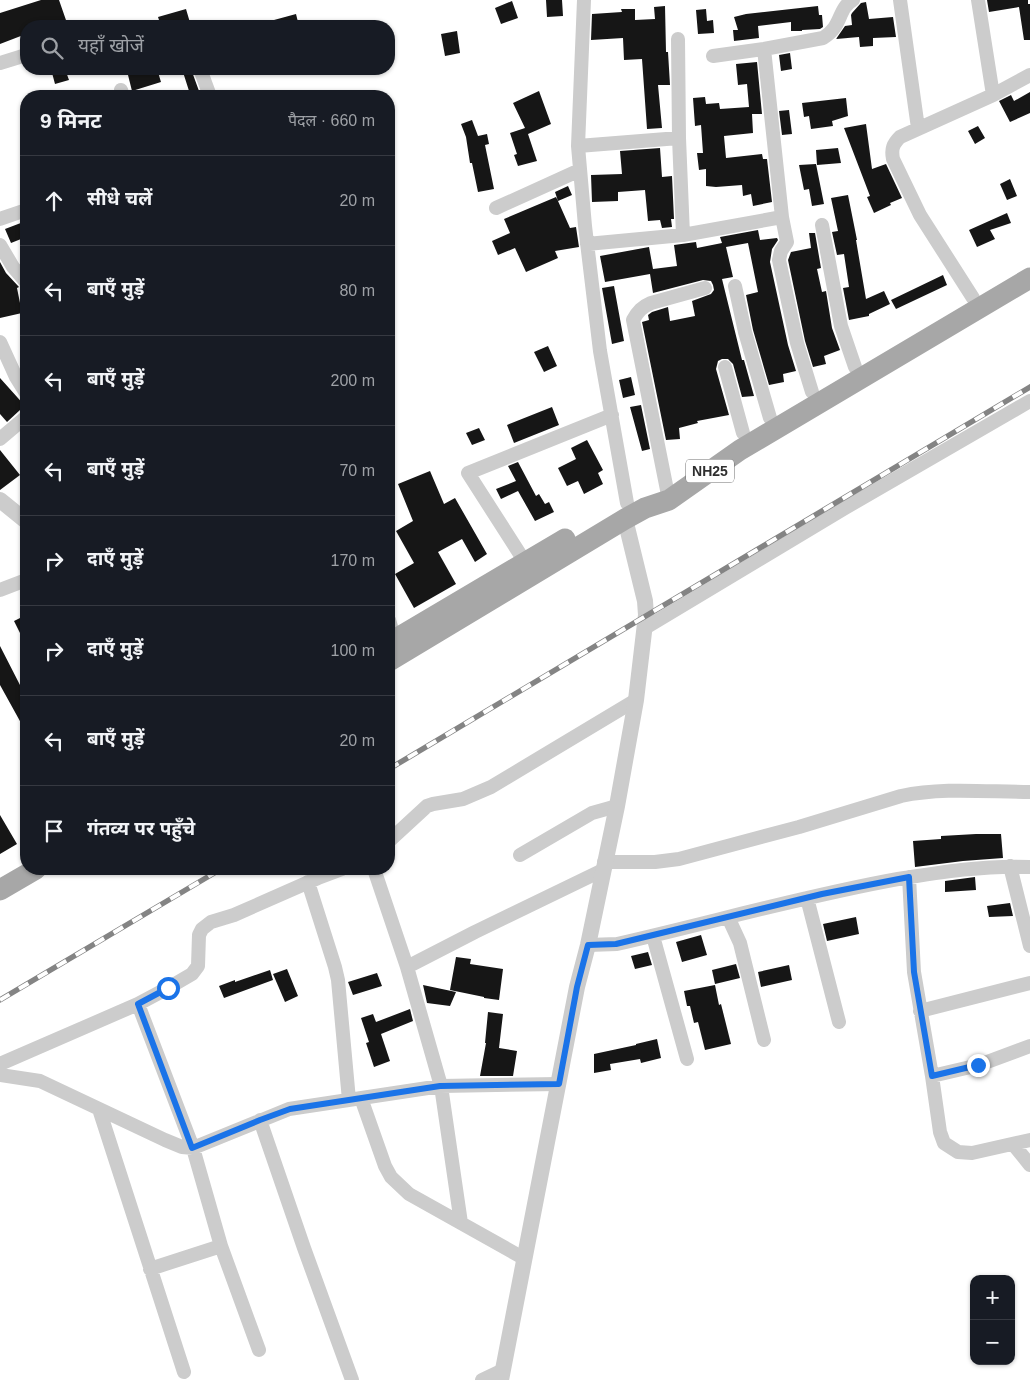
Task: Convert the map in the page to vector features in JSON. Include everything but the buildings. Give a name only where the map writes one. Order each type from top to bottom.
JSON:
[{"type":"main road","name":"NH25","points":[[668,493],[743,433],[1030,264]]},
{"type":"main road","name":"NH25","points":[[395,633],[525,562],[626,511],[645,508],[1030,278]]},
{"type":"main road","name":"NH25","points":[[395,657],[626,511]]},
{"type":"main road","points":[[0,874],[20,862]]},
{"type":"main road","points":[[0,890],[26,875]]},
{"type":"street","points":[[482,1380],[502,1375],[577,987],[588,945],[617,806],[636,700],[646,615],[645,601],[626,511],[600,350],[587,244],[578,146],[584,0]]},
{"type":"street","points":[[714,56],[823,38],[831,33],[838,24],[845,6],[852,0]]},
{"type":"street","points":[[900,0],[918,128]]},
{"type":"street","points":[[978,0],[993,95]]},
{"type":"street","points":[[678,38],[679,138],[683,235]]},
{"type":"street","points":[[764,48],[782,217],[787,242],[781,251],[779,260],[797,344],[812,392]]},
{"type":"street","points":[[0,64],[20,57]]},
{"type":"street","points":[[202,75],[208,90]]},
{"type":"street","points":[[973,298],[920,215],[893,158],[892,146],[900,137],[993,95],[1030,75]]},
{"type":"street","points":[[578,146],[679,138]]},
{"type":"street","points":[[496,208],[580,170]]},
{"type":"street","points":[[0,219],[20,212]]},
{"type":"street","points":[[587,244],[683,235],[782,217]]},
{"type":"street","points":[[822,225],[841,326],[856,367]]},
{"type":"street","points":[[0,246],[12,267],[20,276]]},
{"type":"street","points":[[735,286],[745,332],[770,418]]},
{"type":"street","points":[[668,493],[633,320],[643,306],[705,288]]},
{"type":"street","points":[[0,342],[20,383]]},
{"type":"street","points":[[725,367],[743,433]]},
{"type":"street","points":[[645,628],[845,508],[1030,401]]},
{"type":"street","points":[[525,562],[468,473],[612,415]]},
{"type":"street","points":[[0,439],[20,422]]},
{"type":"street","points":[[0,500],[20,516]]},
{"type":"street","points":[[0,590],[20,582]]},
{"type":"street","points":[[395,835],[427,806],[463,799],[490,787],[636,700]]},
{"type":"street","points":[[407,967],[604,866],[679,859],[916,793],[938,791],[1030,792]]},
{"type":"street","points":[[520,855],[592,813],[617,806]]},
{"type":"street","points":[[588,945],[616,944],[807,898],[909,877],[940,872],[1010,866],[1030,867]]},
{"type":"street","points":[[1010,866],[1030,946]]},
{"type":"street","points":[[0,1064],[138,1004],[168,988],[196,970],[199,959],[199,936],[207,924],[234,915],[326,875]]},
{"type":"street","points":[[376,875],[407,967],[440,1086],[460,1223]]},
{"type":"street","points":[[909,877],[914,972],[940,1132],[944,1143],[958,1152],[972,1153],[1030,1140]]},
{"type":"street","points":[[308,882],[338,980],[355,1099],[385,1166],[391,1176],[409,1194],[525,1259]]},
{"type":"street","points":[[807,898],[839,1022]]},
{"type":"street","points":[[728,918],[740,943],[764,1040]]},
{"type":"street","points":[[653,936],[687,1059]]},
{"type":"street","points":[[920,1011],[1030,983]]},
{"type":"street","points":[[138,1004],[192,1148],[220,1246],[259,1350]]},
{"type":"street","points":[[932,1076],[978,1065],[1030,1046]]},
{"type":"street","points":[[0,1075],[40,1081],[182,1147],[192,1148],[290,1109],[440,1086],[559,1084]]},
{"type":"street","points":[[98,1109],[184,1372]]},
{"type":"street","points":[[260,1120],[352,1380]]},
{"type":"street","points":[[1013,1144],[1030,1164]]},
{"type":"street","points":[[150,1269],[220,1246]]},
{"type":"railway","points":[[395,765],[1030,387]]},
{"type":"railway","points":[[0,1000],[211,875]]},
{"type":"route","points":[[168,988],[138,1004],[192,1148],[290,1109],[440,1086],[559,1084],[577,987],[588,945],[616,944],[822,894],[909,877],[914,972],[932,1076],[978,1065]]}]
